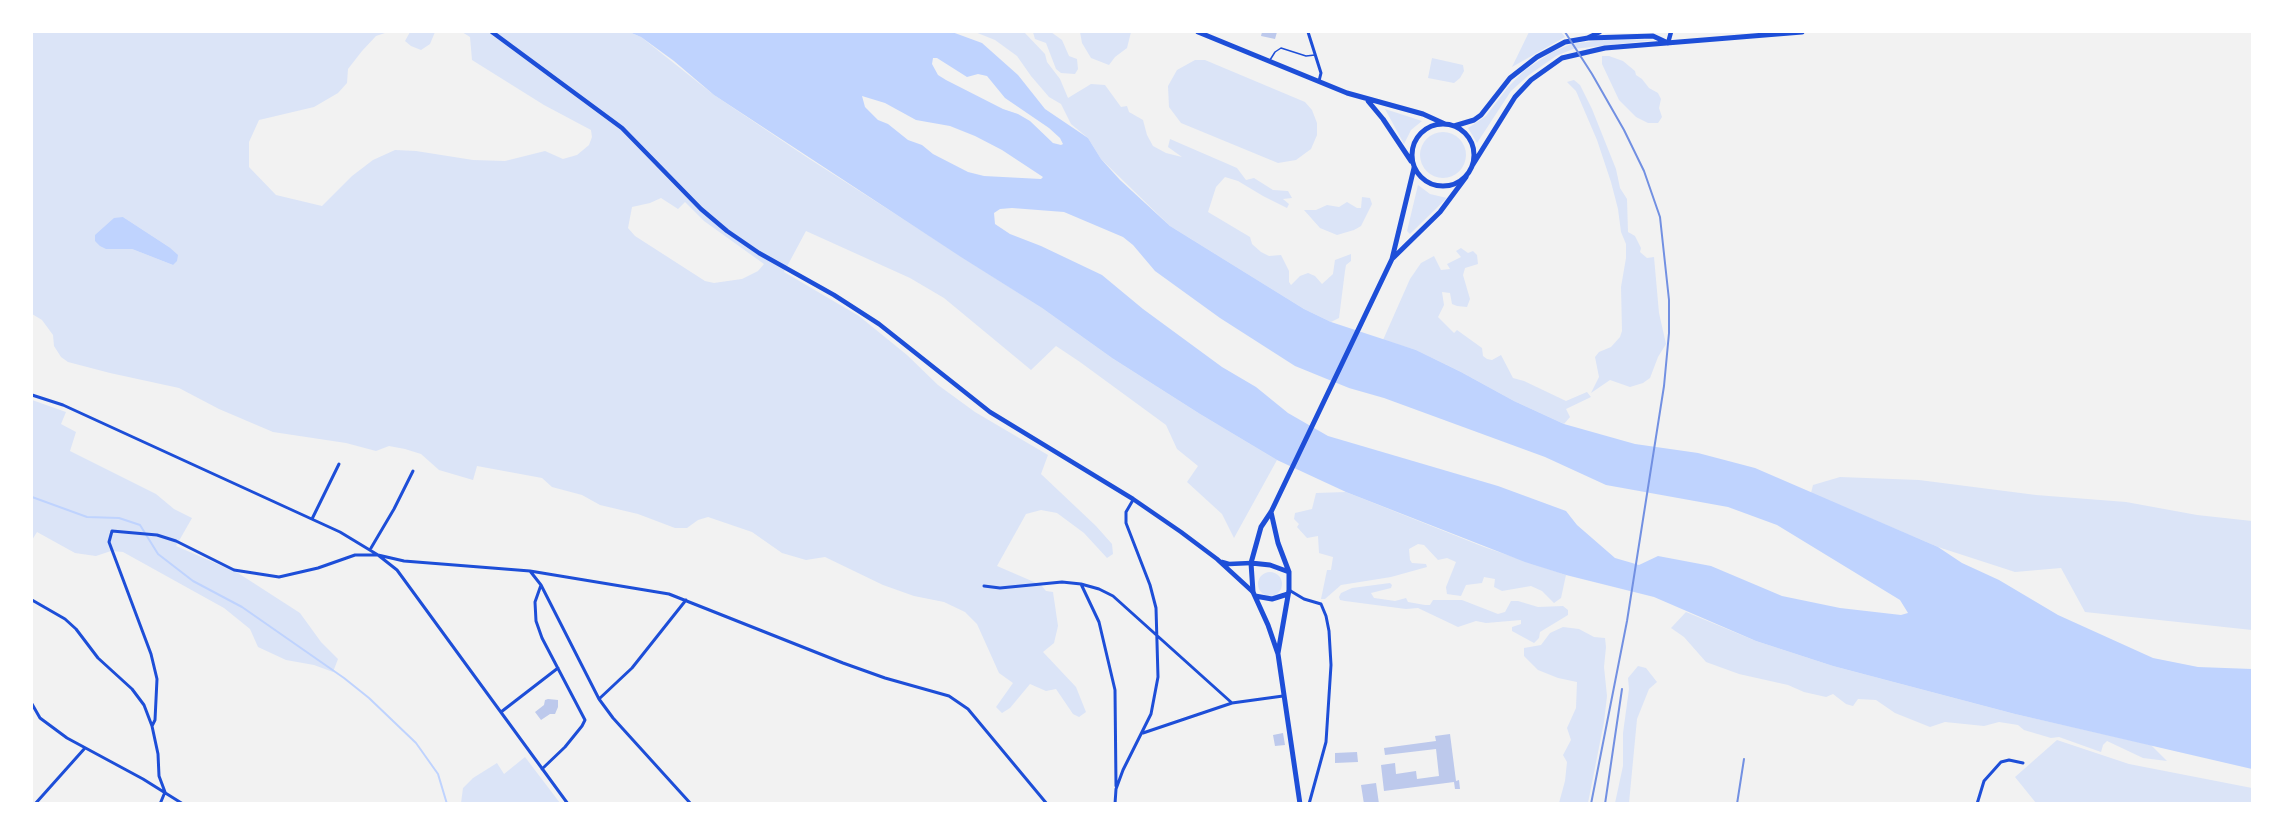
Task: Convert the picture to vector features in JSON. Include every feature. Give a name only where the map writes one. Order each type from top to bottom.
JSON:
[{"type":"main road","points":[[492,32],[622,128],[701,209],[726,231],[870,318],[990,412],[1133,499],[1181,532],[1217,559],[1254,594],[1272,599],[1289,592]]},
{"type":"main road","points":[[1198,32],[1366,99],[1423,114],[1454,126],[1465,133],[1470,140],[1474,153],[1473,166]]},
{"type":"main road","points":[[1588,38],[1600,32]]},
{"type":"main road","points":[[1668,43],[1671,32]]},
{"type":"main road","points":[[1392,259],[1440,212],[1466,177],[1515,97],[1530,80],[1548,66],[1572,54],[1605,48],[1802,32]]},
{"type":"main road","points":[[1454,126],[1474,120],[1481,115],[1510,78],[1537,57],[1565,42],[1588,38],[1653,36],[1668,43]]},
{"type":"main road","points":[[1366,99],[1383,118],[1426,182],[1440,186],[1454,184],[1466,177]]},
{"type":"main road","points":[[1300,804],[1278,654],[1254,594],[1251,563],[1261,527],[1271,512],[1392,259],[1413,165],[1413,147],[1417,137],[1430,127],[1446,124]]},
{"type":"main road","points":[[1271,512],[1278,543],[1289,572],[1289,592],[1278,654]]},
{"type":"main road","points":[[1217,559],[1229,564],[1270,565],[1289,572]]},
{"type":"street","points":[[1308,32],[1321,73],[1319,81]]},
{"type":"street","points":[[32,395],[63,405],[312,519],[371,549],[397,570],[568,804]]},
{"type":"street","points":[[312,519],[339,464]]},
{"type":"street","points":[[371,549],[413,471]]},
{"type":"street","points":[[1116,789],[1151,714],[1158,676],[1156,608],[1150,585],[1126,524],[1126,512],[1133,499]]},
{"type":"street","points":[[152,726],[155,720],[157,679],[151,654],[109,542],[112,531],[150,533],[176,541],[234,570],[279,577],[318,568],[355,555],[378,555],[404,561],[530,571],[669,594],[843,663],[885,678],[949,696],[968,709],[1047,804]]},
{"type":"street","points":[[530,571],[541,585],[599,699],[613,718],[691,804]]},
{"type":"street","points":[[984,586],[1000,588],[1047,582],[1081,584],[1113,596],[1232,703]]},
{"type":"street","points":[[1081,584],[1099,622],[1115,690],[1115,804]]},
{"type":"street","points":[[541,585],[535,602],[536,621],[585,722],[565,747],[542,769]]},
{"type":"street","points":[[1289,592],[1321,604],[1329,631],[1331,665],[1326,742],[1309,804]]},
{"type":"street","points":[[32,600],[65,619],[76,629],[98,658],[132,688],[144,705],[152,726],[158,754],[159,776],[165,792],[160,804]]},
{"type":"street","points":[[599,699],[632,668],[686,600]]},
{"type":"street","points":[[501,712],[558,668]]},
{"type":"street","points":[[1143,733],[1232,703],[1283,696]]},
{"type":"street","points":[[32,705],[49,726],[183,804]]},
{"type":"street","points":[[35,804],[85,748]]},
{"type":"street","points":[[1977,804],[1984,781],[2001,762],[2009,760],[2023,763]]},
{"type":"lane","points":[[1269,61],[1275,52],[1282,48],[1306,56],[1315,56]]},
{"type":"shaded area","points":[[32,32],[388,32],[376,36],[362,51],[348,69],[347,83],[338,93],[314,107],[259,120],[249,142],[249,167],[276,195],[322,206],[352,176],[373,160],[395,150],[473,160],[505,161],[545,151],[563,159],[577,155],[589,145],[592,137],[591,130],[544,105],[472,60],[470,37],[462,32],[629,32],[641,37],[714,95],[808,158],[1042,308],[1112,358],[1277,460],[1234,538],[1222,514],[1187,482],[1198,466],[1177,449],[1166,425],[1080,362],[1056,346],[1031,370],[944,298],[910,278],[806,231],[784,272],[859,316],[907,355],[938,385],[975,412],[1048,455],[1041,474],[1112,544],[1113,554],[1107,558],[1084,533],[1057,513],[1041,510],[1026,514],[997,566],[1041,585],[1046,591],[1053,592],[1058,626],[1054,643],[1043,652],[1076,687],[1086,712],[1079,717],[1073,714],[1056,689],[1046,691],[1030,684],[1010,708],[1002,713],[996,707],[1013,683],[999,673],[977,624],[965,612],[944,602],[914,596],[883,585],[825,557],[806,560],[782,553],[752,532],[708,517],[698,520],[687,528],[675,528],[638,514],[600,505],[582,495],[552,487],[542,478],[477,466],[473,480],[439,470],[421,454],[405,449],[389,446],[376,451],[346,443],[273,432],[219,409],[179,388],[68,362],[61,357],[54,346],[53,335],[42,320],[32,314]],"holes":[[[661,198],[678,209],[685,202],[704,221],[764,264],[758,271],[742,279],[714,283],[705,281],[635,236],[628,228],[632,207]],[[123,217],[169,247],[173,265],[132,249]]]},
{"type":"shaded area","points":[[410,32],[435,32],[430,44],[421,50],[405,41]]},
{"type":"shaded area","points":[[975,32],[1024,32],[1045,54],[1047,62],[1060,79],[1068,98],[1091,84],[1105,85],[1121,107],[1127,106],[1129,112],[1143,120],[1153,146],[1166,153],[1182,157],[1168,147],[1170,139],[1237,168],[1246,180],[1254,178],[1273,190],[1288,191],[1292,198],[1283,199],[1289,204],[1287,208],[1238,181],[1225,177],[1216,187],[1208,212],[1250,237],[1252,244],[1261,252],[1269,256],[1281,255],[1289,271],[1291,285],[1300,276],[1308,273],[1315,276],[1322,284],[1333,274],[1335,260],[1351,254],[1351,261],[1346,265],[1339,318],[1331,322],[1304,309],[1170,226],[1101,159],[1088,138],[1071,124],[1061,104],[1049,97],[1017,56],[995,40]]},
{"type":"shaded area","points":[[1033,32],[1051,32],[1062,40],[1069,56],[1077,59],[1078,69],[1075,74],[1061,73],[1056,69],[1046,43],[1035,39]]},
{"type":"shaded area","points":[[1080,32],[1131,32],[1127,48],[1109,65],[1091,58],[1082,43]]},
{"type":"shaded area","points":[[1529,32],[1561,32],[1565,37],[1512,67]]},
{"type":"shaded area","points":[[1610,39],[1655,40],[1573,49],[1556,56],[1511,91],[1477,143],[1468,128],[1486,116],[1508,87],[1525,70],[1552,52],[1571,44]]},
{"type":"shaded area","points":[[1602,56],[1623,61],[1649,88],[1658,93],[1661,99],[1659,108],[1662,117],[1658,123],[1648,123],[1636,117],[1619,100],[1602,64]]},
{"type":"shaded area","points":[[1432,58],[1463,65],[1464,71],[1454,83],[1428,78]]},
{"type":"shaded area","points":[[1195,60],[1205,60],[1305,102],[1312,110],[1317,123],[1317,135],[1311,149],[1296,160],[1278,163],[1181,123],[1169,107],[1168,86],[1177,70]]},
{"type":"shaded area","points":[[1574,80],[1580,85],[1592,109],[1616,169],[1620,188],[1627,199],[1628,232],[1635,236],[1641,248],[1640,252],[1647,258],[1654,257],[1659,313],[1666,344],[1650,378],[1643,383],[1630,387],[1610,380],[1591,393],[1599,377],[1595,357],[1599,352],[1611,347],[1622,331],[1621,287],[1626,244],[1621,232],[1611,182],[1597,140],[1576,91],[1567,82]]},
{"type":"shaded area","points":[[1385,109],[1422,121],[1411,130],[1404,144]]},
{"type":"shaded area","points":[[1443,132],[1459,139],[1466,155],[1459,171],[1443,178],[1427,171],[1420,155],[1427,139]]},
{"type":"shaded area","points":[[1418,185],[1430,194],[1447,198],[1410,234],[1407,231]]},
{"type":"shaded area","points":[[1362,197],[1370,198],[1372,204],[1361,226],[1337,235],[1320,228],[1304,210],[1316,210],[1327,205],[1339,207],[1347,202],[1361,208]]},
{"type":"shaded area","points":[[1461,248],[1468,253],[1473,251],[1477,255],[1478,264],[1465,268],[1463,275],[1470,299],[1467,307],[1457,306],[1452,304],[1450,293],[1442,292],[1444,305],[1438,317],[1454,333],[1457,330],[1482,348],[1483,356],[1487,359],[1492,360],[1501,355],[1513,378],[1566,401],[1587,392],[1591,397],[1566,409],[1570,417],[1564,424],[1416,350],[1383,340],[1410,279],[1421,263],[1434,256],[1441,270],[1450,269],[1447,264],[1461,257],[1456,251]]},
{"type":"shaded area","points":[[32,400],[66,412],[61,424],[76,432],[70,451],[156,494],[174,509],[192,518],[176,546],[238,573],[300,613],[321,642],[338,659],[333,672],[314,665],[286,660],[258,647],[250,629],[224,608],[123,552],[111,551],[96,556],[75,553],[37,532],[32,540]]},
{"type":"shaded area","points":[[1840,477],[1919,480],[2036,495],[2126,502],[2197,515],[2252,521],[2252,630],[2085,612],[2061,568],[2015,572],[1938,547],[1811,493],[1813,485]]},
{"type":"shaded area","points":[[1346,492],[1484,547],[1566,575],[1561,598],[1554,603],[1542,591],[1531,586],[1502,591],[1494,587],[1495,579],[1484,577],[1482,583],[1466,585],[1461,596],[1447,594],[1446,587],[1456,562],[1447,558],[1438,560],[1424,545],[1418,544],[1409,549],[1410,560],[1412,563],[1426,564],[1427,567],[1391,577],[1341,585],[1325,599],[1321,599],[1327,570],[1331,570],[1333,557],[1319,553],[1318,536],[1307,538],[1297,527],[1299,524],[1294,519],[1295,513],[1312,509],[1316,493]]},
{"type":"shaded area","points":[[1270,572],[1278,576],[1282,584],[1278,592],[1270,596],[1262,592],[1258,584],[1262,576]]},
{"type":"shaded area","points":[[1390,583],[1391,588],[1371,593],[1374,598],[1395,601],[1406,598],[1408,602],[1425,605],[1430,605],[1433,600],[1462,600],[1498,614],[1505,612],[1511,601],[1518,601],[1538,607],[1563,606],[1568,610],[1568,615],[1540,632],[1539,638],[1534,643],[1512,631],[1512,627],[1521,624],[1521,620],[1486,623],[1476,621],[1458,627],[1418,608],[1406,609],[1345,601],[1340,600],[1339,597],[1341,593],[1352,588]]},
{"type":"shaded area","points":[[1686,612],[1756,641],[1833,666],[2015,714],[2151,745],[2167,761],[2143,758],[2107,741],[2101,752],[2059,737],[2051,738],[2024,730],[2018,725],[1999,722],[1984,726],[1945,722],[1930,727],[1895,713],[1876,700],[1858,699],[1853,706],[1846,704],[1833,694],[1826,697],[1804,692],[1788,685],[1739,674],[1706,662],[1684,637],[1671,628]]},
{"type":"shaded area","points":[[1563,627],[1579,629],[1594,637],[1605,638],[1604,667],[1607,696],[1588,803],[1559,803],[1567,762],[1563,755],[1571,740],[1567,728],[1576,708],[1577,682],[1538,670],[1524,656],[1524,648],[1541,645],[1550,633]]},
{"type":"shaded area","points":[[1638,666],[1646,668],[1657,682],[1649,689],[1637,719],[1629,803],[1615,803],[1623,766],[1623,733],[1629,689],[1628,678]]},
{"type":"shaded area","points":[[2057,740],[2129,764],[2252,788],[2252,803],[2036,803],[2015,777]]},
{"type":"shaded area","points":[[525,757],[560,803],[461,803],[463,788],[473,778],[497,763],[504,774]]},
{"type":"water","points":[[629,32],[952,32],[982,43],[1018,75],[1045,109],[1088,138],[1101,159],[1120,180],[1170,226],[1304,309],[1331,322],[1416,350],[1564,424],[1635,444],[1698,453],[1755,468],[1938,547],[1962,563],[1999,580],[2058,615],[2153,658],[2198,667],[2252,669],[2252,769],[2015,714],[1833,666],[1756,641],[1654,597],[1566,575],[1525,562],[1346,492],[1277,460],[1112,358],[1042,308],[714,95],[641,37]],"holes":[[[933,58],[937,58],[967,77],[978,74],[987,76],[1005,98],[1049,128],[1063,144],[1053,143],[1030,121],[1018,114],[1003,109],[938,75],[932,64]],[[862,96],[885,103],[916,120],[950,126],[1002,150],[1043,177],[1041,179],[984,176],[968,172],[933,154],[922,145],[908,140],[888,124],[878,120],[865,107]],[[1000,209],[1064,212],[1123,237],[1155,271],[1220,318],[1295,366],[1349,388],[1384,398],[1545,457],[1606,485],[1728,507],[1777,525],[1900,600],[1908,613],[1901,615],[1840,608],[1782,596],[1711,566],[1658,556],[1639,565],[1615,558],[1577,525],[1566,511],[1498,486],[1328,436],[1288,413],[1256,387],[1222,367],[1143,309],[1102,275],[1010,234],[995,224],[994,213]]]},
{"type":"water","points":[[123,217],[169,247],[178,255],[177,261],[173,265],[132,249],[106,249],[100,246],[95,241],[95,235],[114,218]]},
{"type":"building","points":[[1262,32],[1277,32],[1275,39],[1261,36]]},
{"type":"building","points":[[548,699],[558,700],[558,707],[555,714],[550,714],[541,720],[535,712]]},
{"type":"building","points":[[1283,733],[1285,745],[1275,746],[1273,735]]},
{"type":"building","points":[[1450,734],[1456,781],[1459,780],[1460,789],[1455,789],[1454,782],[1384,791],[1381,765],[1395,763],[1396,774],[1416,771],[1417,779],[1439,776],[1436,749],[1385,755],[1384,748],[1436,741],[1435,736]]},
{"type":"building","points":[[1357,752],[1358,762],[1335,763],[1335,753]]},
{"type":"building","points":[[1376,783],[1379,804],[1364,804],[1361,785]]},
{"type":"waterway","points":[[32,497],[87,517],[119,518],[140,525],[158,554],[193,581],[242,607],[369,698],[416,743],[438,774],[447,804]]},
{"type":"railway","points":[[1565,32],[1624,130],[1644,171],[1660,217],[1669,300],[1669,333],[1664,386],[1627,621],[1591,804]]},
{"type":"railway","points":[[1605,804],[1622,689]]},
{"type":"railway","points":[[1737,804],[1744,759]]}]
